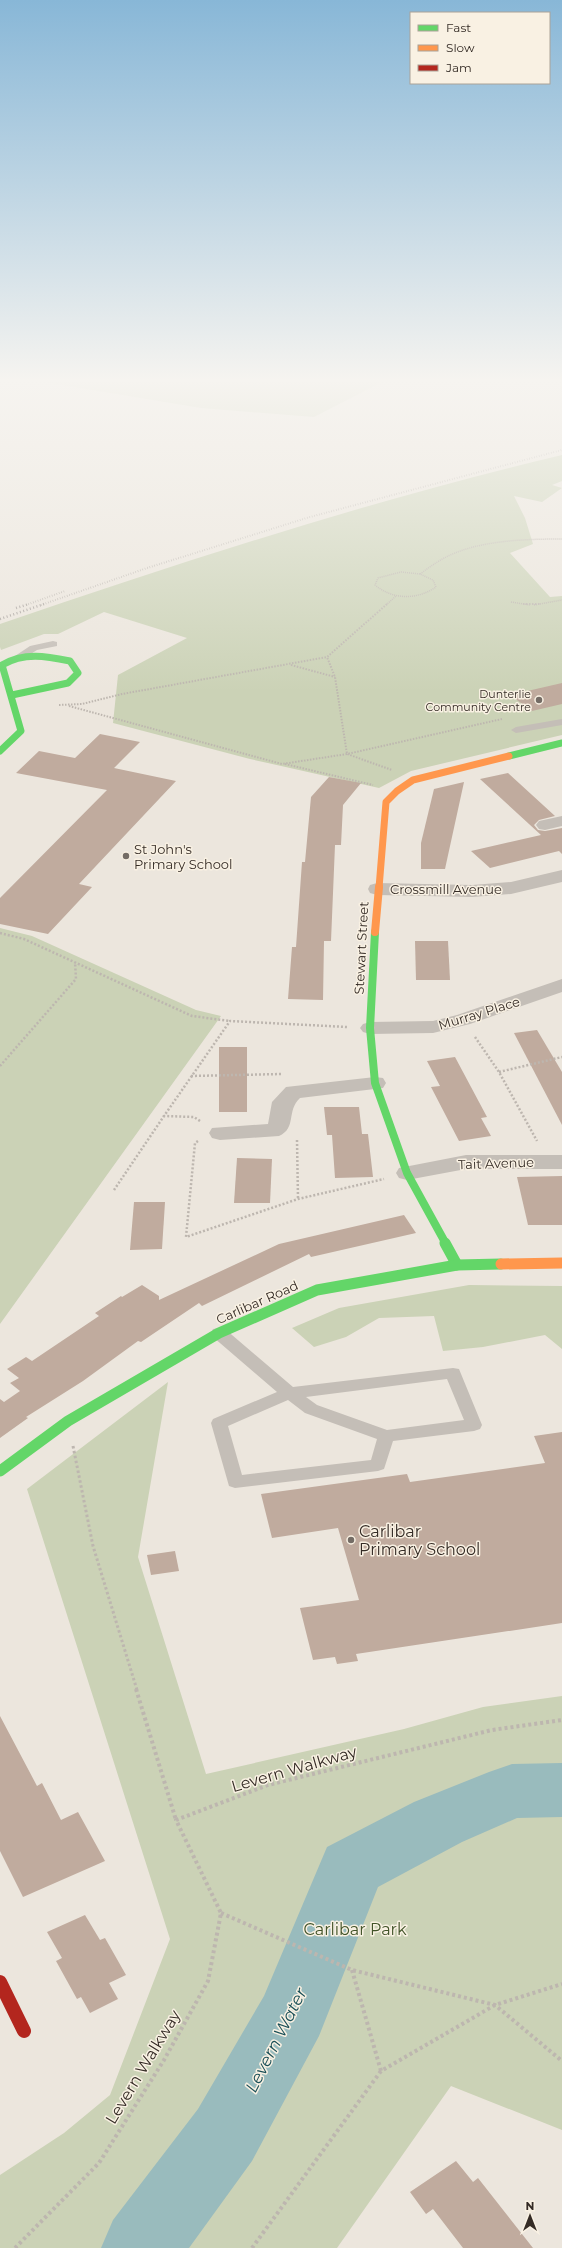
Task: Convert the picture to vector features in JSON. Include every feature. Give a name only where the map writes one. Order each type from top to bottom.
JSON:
[{"type":"street","points":[[0,750],[21,731],[12,694],[2,665],[7,660],[48,656],[70,661],[78,673],[68,683],[43,690],[12,694]]},
{"type":"street","name":"Stewart Street","points":[[457,1265],[407,1173],[375,1083],[370,1028],[377,889],[386,802],[413,780],[562,743]]},
{"type":"street","points":[[545,825],[562,821]]},
{"type":"street","name":"Crossmill Avenue","points":[[377,889],[472,891],[511,888],[562,876]]},
{"type":"street","name":"Murray Place","points":[[370,1028],[432,1027],[463,1020],[562,985]]},
{"type":"street","points":[[220,1133],[271,1131],[278,1128],[283,1102],[294,1092],[375,1083]]},
{"type":"street","name":"Tait Avenue","points":[[407,1173],[466,1162],[555,1162]]},
{"type":"street","name":"Carlibar Road","points":[[0,1471],[68,1421],[219,1333],[317,1290],[457,1265],[562,1263]]},
{"type":"street","points":[[0,1982],[24,2031]]},
{"type":"lane","points":[[17,658],[28,649],[38,645],[53,644]]},
{"type":"lane","points":[[516,730],[562,722]]},
{"type":"lane","points":[[219,1333],[272,1380],[290,1393],[311,1409],[386,1436],[474,1425],[453,1374],[290,1393],[219,1423],[235,1482],[378,1465],[386,1436]]},
{"type":"path","points":[[420,574],[440,560],[460,551],[547,538],[562,539]]},
{"type":"path","points":[[401,572],[420,574],[433,580],[436,587],[430,593],[414,596],[396,596],[382,592],[375,585],[378,578],[401,572]]},
{"type":"path","points":[[69,706],[100,698],[291,665],[327,657],[396,596]]},
{"type":"path","points":[[511,602],[532,605],[562,600]]},
{"type":"path","points":[[327,657],[335,677],[347,754]]},
{"type":"path","points":[[291,665],[335,677]]},
{"type":"path","points":[[43,690],[49,703],[69,706],[282,764],[398,791]]},
{"type":"path","points":[[282,764],[347,754],[523,714],[537,726]]},
{"type":"path","points":[[347,754],[404,774],[413,780]]},
{"type":"path","points":[[0,933],[24,938],[192,1016],[230,1021]]},
{"type":"path","points":[[0,1066],[76,979],[75,962]]},
{"type":"path","points":[[463,1020],[499,1072],[555,1162]]},
{"type":"path","points":[[499,1072],[562,1057]]},
{"type":"path","points":[[191,1076],[287,1074],[294,1092]]},
{"type":"path","points":[[114,1190],[164,1116]]},
{"type":"path","points":[[281,1117],[297,1134],[298,1200],[407,1173]]},
{"type":"path","points":[[68,1421],[93,1546],[176,1820],[221,1914],[352,1970],[495,2005],[562,2061]]},
{"type":"path","name":"Levern Walkway","points":[[176,1820],[268,1786],[492,1730],[562,1720]]},
{"type":"path","name":"Levern Walkway","points":[[15,2248],[99,2163],[164,2060],[208,1981],[221,1914]]},
{"type":"path","points":[[352,1970],[381,2071]]},
{"type":"path","points":[[252,2248],[381,2071],[495,2005],[562,1984]]},
{"type":"green space","points":[[454,483],[557,483],[552,485],[562,488],[542,502],[514,496],[525,518],[533,544],[510,553],[550,597],[562,596],[562,735],[411,771],[379,788],[250,759],[113,723],[118,675],[187,638],[104,612],[58,634],[44,634],[1,650],[0,624],[139,577],[279,533]]},
{"type":"green space","points":[[0,928],[32,936],[196,1010],[221,1016],[0,1324]]},
{"type":"green space","points":[[469,1285],[562,1286],[562,1349],[545,1335],[483,1347],[443,1351],[434,1316],[379,1318],[346,1337],[314,1347],[292,1328],[339,1308]]},
{"type":"green space","name":"Carlibar Park","points":[[168,1382],[138,1557],[206,1774],[404,1729],[483,1707],[562,1696],[562,2130],[451,2086],[337,2248],[0,2248],[0,2175],[64,2133],[110,2095],[170,1939],[27,1489]]},
{"type":"building","name":"Dunterlie Community Centre","points":[[562,683],[562,704],[532,711],[510,695]]},
{"type":"building","points":[[100,734],[140,742],[114,768],[176,781],[79,884],[92,887],[48,934],[0,924],[0,898],[107,790],[16,773],[39,751],[75,758]]},
{"type":"building","points":[[508,773],[555,816],[539,820],[534,825],[538,830],[545,831],[562,828],[562,854],[559,851],[490,868],[471,851],[541,835],[480,779]]},
{"type":"building","points":[[329,777],[361,783],[343,805],[341,845],[335,845],[331,941],[324,941],[323,1000],[288,999],[292,947],[296,947],[302,862],[305,862],[311,797]]},
{"type":"building","points":[[464,782],[445,869],[421,869],[421,843],[434,789]]},
{"type":"building","points":[[415,941],[448,941],[450,980],[416,980]]},
{"type":"building","points":[[537,1030],[562,1072],[562,1125],[514,1033]]},
{"type":"building","points":[[219,1047],[247,1047],[247,1112],[219,1112]]},
{"type":"building","points":[[455,1057],[487,1117],[481,1118],[491,1136],[459,1141],[431,1087],[440,1086],[427,1061]]},
{"type":"building","points":[[324,1107],[359,1107],[362,1134],[368,1134],[373,1177],[335,1178],[332,1135],[327,1135]]},
{"type":"building","points":[[237,1158],[272,1159],[270,1203],[234,1203]]},
{"type":"building","points":[[562,1176],[562,1225],[528,1225],[517,1177]]},
{"type":"building","points":[[134,1202],[165,1202],[162,1249],[130,1250]]},
{"type":"building","points":[[404,1215],[416,1233],[311,1257],[309,1254],[202,1306],[199,1303],[141,1342],[138,1341],[83,1381],[26,1417],[28,1418],[0,1438],[0,1399],[4,1402],[20,1391],[10,1383],[19,1378],[7,1369],[26,1357],[32,1361],[99,1316],[95,1313],[121,1296],[122,1297],[142,1285],[159,1296],[159,1300],[279,1244]]},
{"type":"building","points":[[562,1432],[562,1623],[356,1654],[358,1661],[337,1664],[335,1657],[313,1660],[300,1608],[359,1600],[338,1528],[272,1538],[261,1494],[407,1474],[410,1482],[545,1463],[534,1436]]},
{"type":"building","points":[[175,1551],[179,1571],[151,1575],[147,1555]]},
{"type":"building","points":[[0,1716],[37,1786],[42,1783],[61,1820],[78,1812],[105,1861],[23,1897],[0,1851]]},
{"type":"building","points":[[85,1915],[100,1940],[105,1938],[126,1975],[109,1983],[118,1999],[90,2013],[81,1997],[77,1999],[56,1961],[62,1958],[47,1932]]},
{"type":"building","points":[[456,2161],[473,2182],[478,2178],[533,2248],[463,2248],[433,2209],[426,2214],[410,2192]]},
{"type":"waterway","name":"Levern Water","points":[[141,2248],[225,2135],[293,2013],[351,1868],[438,1822],[512,1791],[562,1790]]},
{"type":"railway","points":[[41,605],[147,568],[310,517],[438,483]]},
{"type":"railway","points":[[28,604],[65,591]]},
{"type":"railway","points":[[16,608],[28,604]]},
{"type":"railway","points":[[0,619],[44,604]]},
{"type":"traffic: fast","points":[[0,751],[21,731],[2,665],[26,656],[44,656],[70,661],[78,673],[68,683],[12,695]]},
{"type":"traffic: fast","points":[[509,756],[562,743]]},
{"type":"traffic: fast","points":[[375,932],[370,1028],[375,1083],[407,1173],[457,1265]]},
{"type":"traffic: fast","points":[[0,1471],[68,1421],[219,1333],[317,1290],[457,1265],[501,1264]]},
{"type":"traffic: slow","points":[[375,932],[386,802],[397,791],[413,780],[509,756]]},
{"type":"traffic: slow","points":[[501,1264],[562,1263]]},
{"type":"traffic: jam","points":[[0,1982],[24,2031]]},
{"type":"place","name":"Dunterlie Community Centre","points":[[539,700]]},
{"type":"place","name":"St John's Primary School","points":[[126,856]]},
{"type":"place","name":"Carlibar Primary School","points":[[351,1540]]}]
